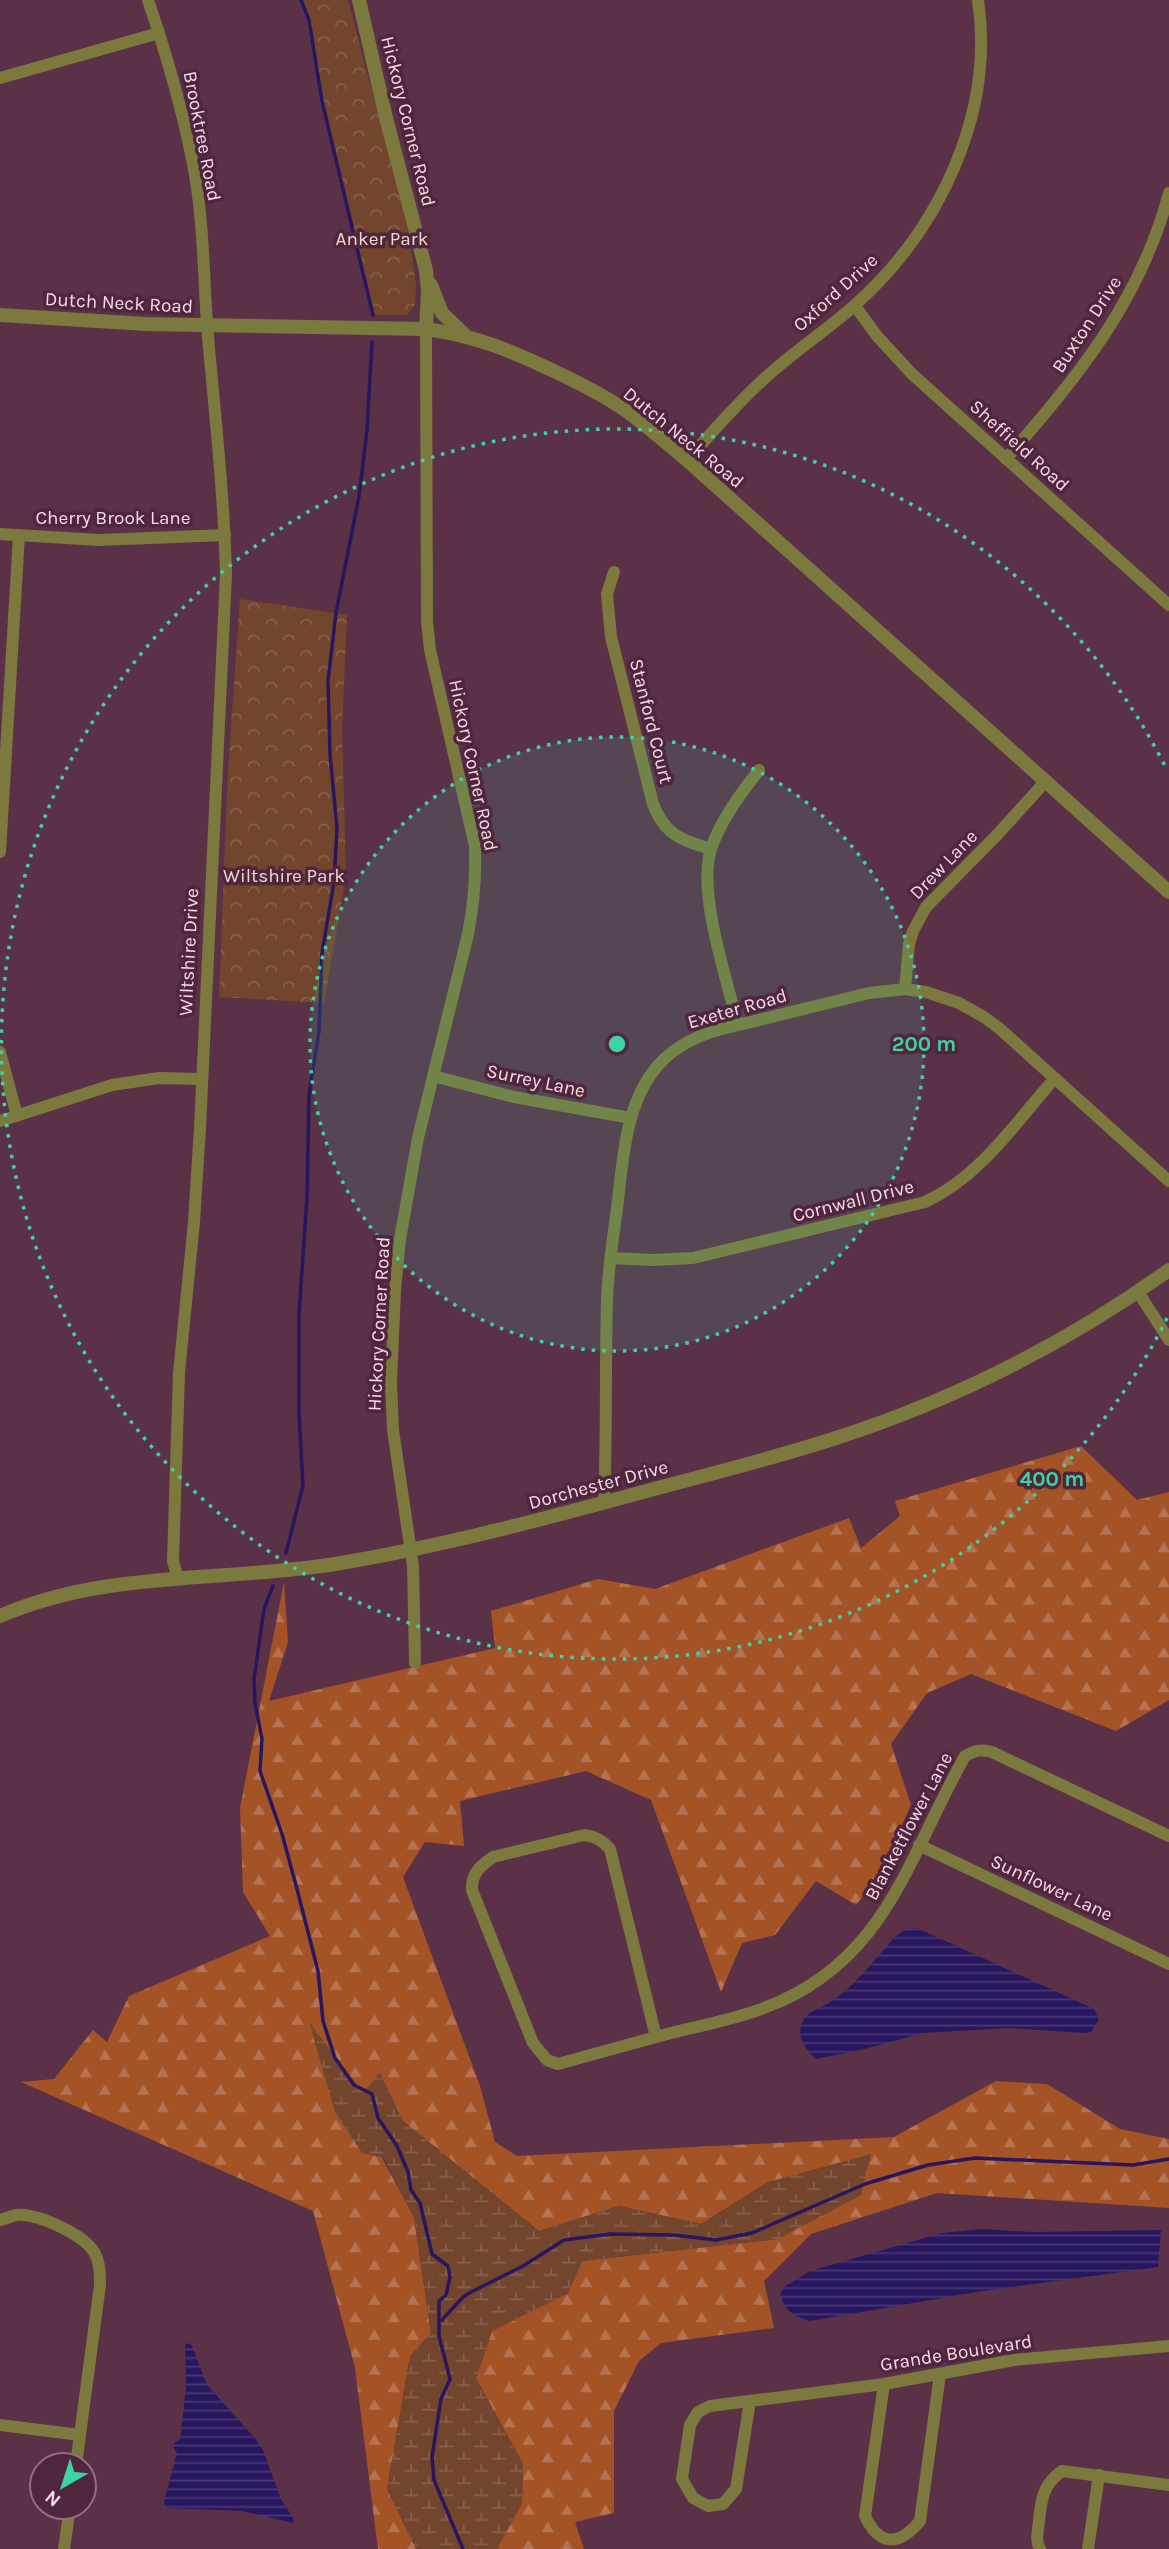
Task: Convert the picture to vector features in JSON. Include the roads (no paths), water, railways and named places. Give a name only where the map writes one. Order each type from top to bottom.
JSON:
[{"type":"street","name":"Brooktree Road","points":[[148,0],[193,165],[205,265],[208,325]]},
{"type":"street","name":"Hickory Corner Road","points":[[359,0],[386,118],[426,270],[427,621],[430,650],[475,846],[476,870],[474,905],[413,1163],[400,1240],[391,1383],[396,1460],[411,1551],[415,1663]]},
{"type":"street","name":"Oxford Drive","points":[[687,460],[765,377],[855,306],[919,234],[958,160],[979,76],[978,0]]},
{"type":"street","points":[[0,78],[159,33]]},
{"type":"street","name":"Buxton Drive","points":[[1006,459],[1066,391],[1106,336],[1140,273],[1169,193]]},
{"type":"street","points":[[426,270],[443,313],[458,330],[468,336]]},
{"type":"street","name":"Sheffield Road","points":[[855,306],[877,336],[912,374],[1167,599]]},
{"type":"street","name":"Dutch Neck Road","points":[[0,315],[208,325],[426,329],[468,336],[497,345],[601,395],[636,418],[687,460],[1169,892]]},
{"type":"street","name":"Wiltshire Drive","points":[[178,1579],[173,1561],[178,1407],[194,1222],[224,630],[225,535],[208,325]]},
{"type":"street","name":"Cherry Brook Lane","points":[[0,534],[99,540],[225,535]]},
{"type":"street","points":[[0,852],[19,535]]},
{"type":"street","name":"Stanford Court","points":[[614,572],[607,594],[611,637],[653,804],[662,821],[677,837],[711,849]]},
{"type":"street","points":[[738,1025],[708,900],[707,870],[711,849],[742,792],[759,770]]},
{"type":"street","name":"Drew Lane","points":[[905,989],[909,944],[926,907],[1045,782]]},
{"type":"street","name":"Exeter Road","points":[[604,1503],[607,1298],[631,1118],[641,1090],[662,1060],[679,1047],[703,1034],[869,993],[905,989],[937,995],[973,1010],[1000,1029],[1169,1181]]},
{"type":"street","points":[[0,1052],[17,1116]]},
{"type":"street","name":"Surrey Lane","points":[[433,1076],[514,1097],[631,1118]]},
{"type":"street","points":[[0,1121],[119,1083],[159,1078],[201,1079]]},
{"type":"street","name":"Cornwall Drive","points":[[611,1258],[693,1258],[925,1202],[942,1194],[971,1173],[1055,1078]]},
{"type":"street","name":"Dorchester Drive","points":[[0,1616],[73,1592],[120,1583],[328,1565],[455,1542],[831,1440],[911,1411],[1027,1358],[1138,1292],[1169,1270]]},
{"type":"street","points":[[1138,1292],[1169,1340]]},
{"type":"street","name":"Blanketflower Lane","points":[[656,2037],[610,1849],[603,1841],[584,1835],[492,1857],[482,1865],[472,1881],[472,1890],[533,2043],[547,2060],[558,2064],[764,2008],[810,1986],[845,1959],[880,1919],[908,1872],[965,1756],[981,1749],[1169,1836]]},
{"type":"street","name":"Sunflower Lane","points":[[919,1845],[1169,1964]]},
{"type":"street","points":[[0,2220],[17,2215],[34,2217],[84,2240],[94,2253],[99,2268],[100,2285],[78,2451]]},
{"type":"street","name":"Grande Boulevard","points":[[750,2401],[736,2489],[729,2499],[715,2506],[698,2502],[692,2498],[682,2479],[692,2419],[698,2412],[710,2406],[884,2384],[1014,2360],[1169,2347]]},
{"type":"street","points":[[884,2384],[865,2516],[877,2532],[890,2540],[897,2540],[920,2521],[940,2374]]},
{"type":"street","points":[[0,2425],[80,2435]]},
{"type":"street","points":[[1040,2549],[1037,2542],[1041,2499],[1050,2481],[1062,2471],[1169,2485]]},
{"type":"street","points":[[1088,2549],[1100,2474]]},
{"type":"street","points":[[64,2549],[68,2521]]},
{"type":"waterway","points":[[301,0],[309,20],[322,101],[373,315]]},
{"type":"waterway","points":[[286,1553],[303,1485],[299,1413],[299,1313],[307,1198],[309,1095],[319,1031],[322,953],[334,882],[337,828],[330,754],[328,681],[336,613],[359,496],[367,430],[372,342]]},
{"type":"waterway","points":[[273,1586],[264,1609],[254,1679],[255,1703],[262,1739],[260,1771],[282,1834],[297,1889],[318,1971],[323,2021],[335,2058],[354,2085],[372,2094],[378,2118],[397,2146],[408,2172],[411,2190],[420,2203],[432,2254],[448,2266],[450,2277],[446,2295],[439,2301],[439,2336],[450,2379],[441,2399],[432,2457],[434,2480],[463,2549]]},
{"type":"waterway","points":[[442,2320],[463,2297],[523,2266],[564,2240],[610,2234],[674,2235],[716,2240],[752,2233],[865,2184],[928,2165],[975,2158],[1133,2165],[1169,2159]]},
{"type":"park label","name":"Anker Park","points":[[382,238]]},
{"type":"park label","name":"Wiltshire Park","points":[[284,875]]}]
